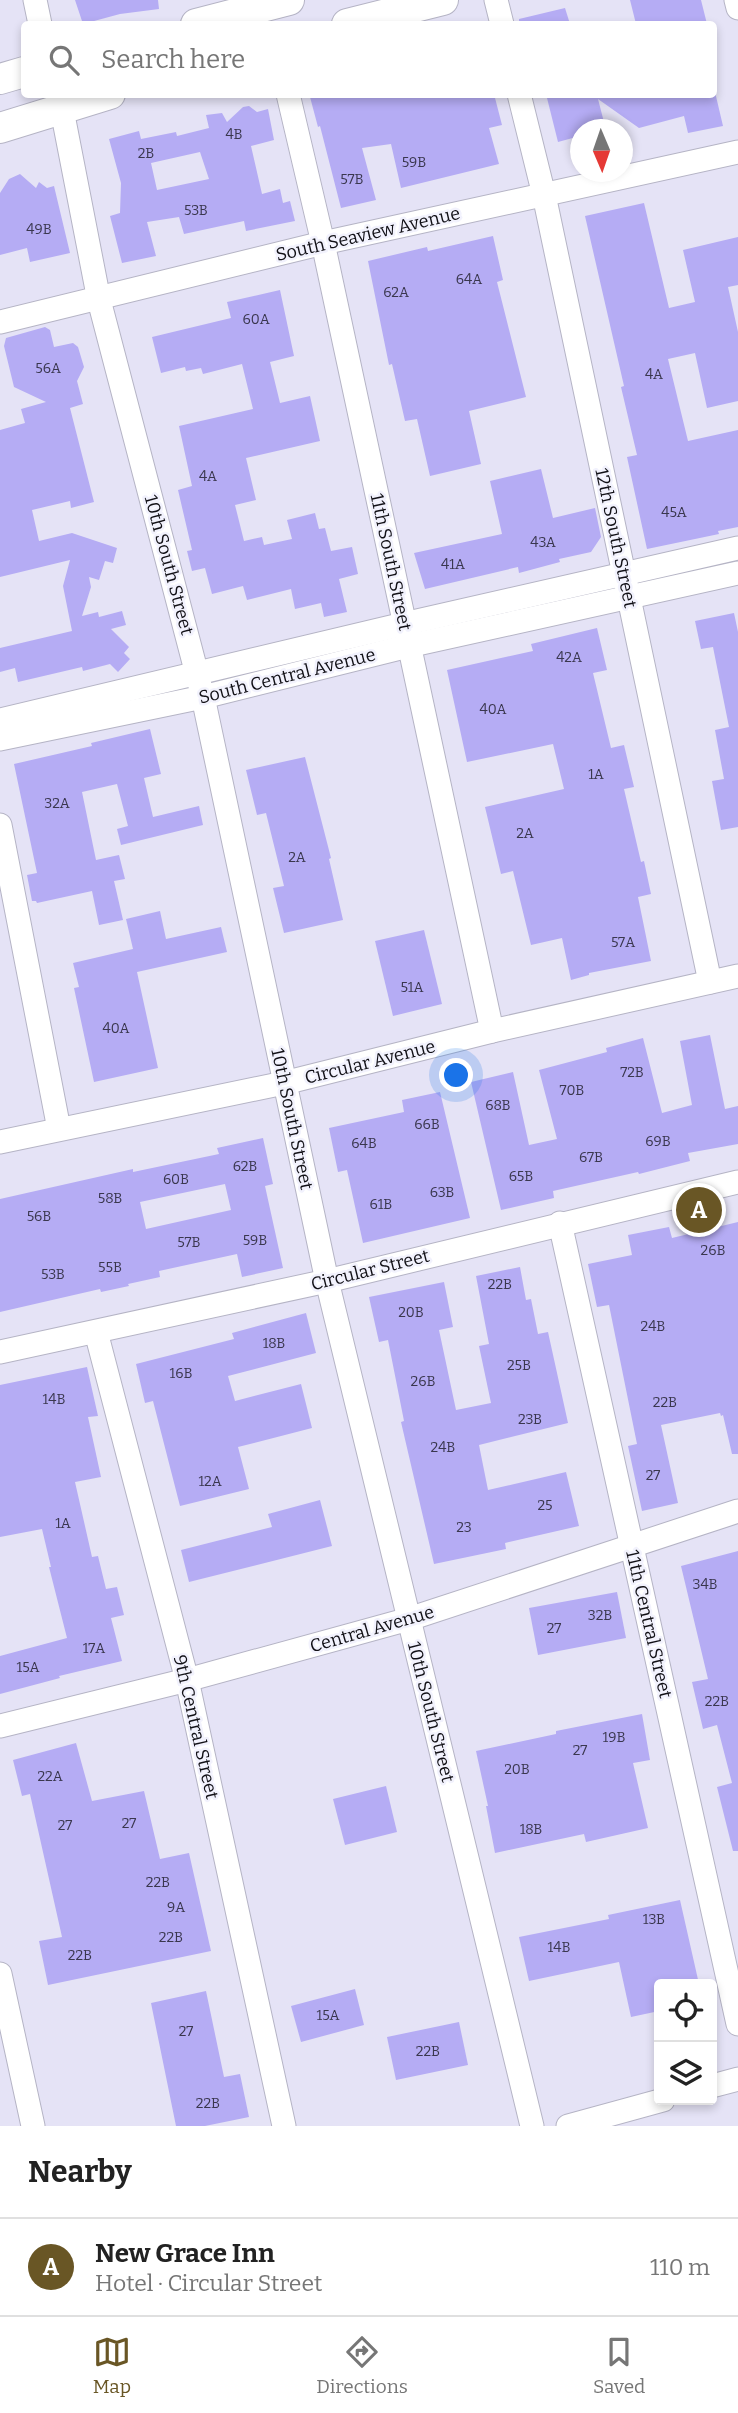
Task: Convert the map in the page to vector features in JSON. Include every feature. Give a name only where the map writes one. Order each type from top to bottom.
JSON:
[{"type":"main road","points":[[359,21],[443,0]]},
{"type":"main road","points":[[207,21],[277,1]]},
{"type":"main road","points":[[0,79],[21,73]]},
{"type":"main road","points":[[0,128],[98,98]]},
{"type":"street","points":[[35,0],[39,21]]},
{"type":"street","points":[[496,0],[501,21]]},
{"type":"street","points":[[736,0],[738,8]]},
{"type":"street","name":"11th South Street","points":[[289,98],[323,243],[492,1031]]},
{"type":"street","name":"12th South Street","points":[[520,98],[544,195],[710,982]]},
{"type":"street","name":"10th South Street","points":[[62,110],[99,300],[198,673],[327,1281],[532,2126]]},
{"type":"street","name":"South Seaview Avenue","points":[[0,322],[99,300],[323,243],[738,152]]},
{"type":"street","points":[[0,720],[198,673],[406,635],[623,573],[738,548]]},
{"type":"street","name":"South Central Avenue","points":[[0,738],[203,697],[406,635],[628,596],[738,573]]},
{"type":"street","points":[[0,825],[59,1129]]},
{"type":"street","name":"Circular Avenue","points":[[0,1142],[284,1083],[492,1031],[738,976]]},
{"type":"street","name":"Circular Street","points":[[0,1352],[327,1281],[738,1182]]},
{"type":"street","name":"11th Central Street","points":[[560,1223],[738,2024]]},
{"type":"street","name":"9th Central Street","points":[[96,1332],[187,1681],[284,2126]]},
{"type":"street","name":"Central Avenue","points":[[0,1726],[187,1681],[409,1619],[738,1511]]},
{"type":"street","points":[[0,1974],[6,2028],[33,2126]]},
{"type":"street","points":[[717,2085],[738,2079]]},
{"type":"street","points":[[568,2126],[654,2102]]},
{"type":"building","points":[[75,0],[158,0],[159,9],[82,21]]},
{"type":"building","points":[[630,0],[701,0],[706,21],[635,21]]},
{"type":"building","points":[[565,8],[569,21],[519,21]]},
{"type":"building","points":[[310,98],[495,98],[502,125],[489,128],[499,164],[401,188],[391,144],[362,148],[376,200],[341,208],[320,126],[318,127]]},
{"type":"building","points":[[547,98],[716,98],[723,126],[688,133],[684,116],[639,128],[633,124],[633,119],[626,119],[598,99],[603,119],[570,119],[570,139],[558,142]]},
{"type":"building","points":[[249,106],[257,112],[268,109],[274,140],[251,146],[262,194],[280,189],[283,203],[290,201],[295,221],[246,231],[244,221],[184,234],[179,217],[147,222],[156,256],[122,263],[110,216],[120,213],[121,183],[109,139],[139,131],[141,139],[176,132],[177,136],[209,128],[206,115],[222,113],[227,122],[243,107]],"holes":[[[200,152],[209,179],[157,190],[151,163]]]},
{"type":"building","points":[[20,174],[36,188],[39,182],[47,188],[54,186],[70,253],[30,262],[27,248],[0,255],[0,193],[9,179]]},
{"type":"building","points":[[644,203],[669,308],[695,302],[683,250],[738,237],[738,285],[728,287],[738,332],[738,401],[707,408],[695,353],[668,359],[688,441],[738,430],[738,527],[718,531],[719,534],[647,549],[627,457],[637,455],[585,216]]},
{"type":"building","points":[[493,236],[503,280],[497,282],[526,397],[469,411],[481,464],[430,476],[417,419],[405,421],[392,364],[389,365],[368,261],[427,247],[428,251]]},
{"type":"building","points":[[280,290],[294,356],[270,362],[280,403],[310,396],[320,441],[246,458],[256,500],[235,505],[244,541],[262,537],[264,545],[292,539],[287,520],[315,513],[319,529],[325,528],[331,551],[352,547],[358,574],[339,579],[347,612],[324,617],[321,603],[295,609],[291,589],[247,600],[243,586],[212,594],[205,568],[192,571],[187,551],[192,550],[178,490],[192,486],[179,426],[253,409],[242,364],[203,374],[201,368],[186,371],[185,367],[161,373],[152,337],[231,318],[227,302]]},
{"type":"building","points":[[45,327],[50,330],[54,347],[73,343],[78,347],[84,367],[77,381],[83,404],[70,408],[94,502],[71,508],[70,501],[32,510],[39,541],[72,533],[117,548],[113,563],[105,561],[99,580],[89,577],[91,587],[82,616],[98,612],[99,617],[122,611],[126,625],[111,629],[129,647],[124,653],[130,659],[118,672],[110,664],[83,671],[82,667],[18,682],[15,668],[0,672],[0,648],[72,631],[63,586],[70,560],[0,577],[0,430],[25,423],[21,409],[46,402],[14,387],[4,346],[6,338]]},
{"type":"building","points":[[541,469],[553,518],[595,508],[601,537],[591,552],[559,559],[560,562],[519,573],[518,567],[425,589],[414,553],[502,534],[490,481]]},
{"type":"building","points":[[734,613],[738,632],[738,827],[721,830],[712,781],[724,779],[715,730],[729,727],[713,647],[701,649],[695,621]]},
{"type":"building","points":[[597,628],[607,670],[593,673],[611,748],[624,745],[634,787],[624,789],[651,894],[638,897],[651,961],[589,973],[571,980],[562,938],[531,945],[513,871],[501,874],[485,807],[564,789],[553,744],[467,762],[447,670],[533,651],[531,644]]},
{"type":"building","points":[[150,729],[161,774],[144,778],[153,817],[199,806],[203,825],[121,845],[117,829],[128,826],[117,784],[82,792],[96,860],[119,855],[125,879],[114,881],[123,920],[99,925],[92,891],[37,903],[32,901],[27,875],[37,873],[14,764]]},
{"type":"building","points":[[305,757],[331,858],[329,859],[343,920],[284,933],[273,888],[284,886],[266,813],[257,815],[246,770]]},
{"type":"building","points":[[160,911],[166,939],[221,927],[227,952],[137,972],[158,1068],[94,1082],[74,988],[79,987],[73,963],[133,949],[126,919]]},
{"type":"building","points":[[424,930],[442,1004],[393,1016],[375,941]]},
{"type":"building","points":[[710,1035],[725,1109],[738,1106],[738,1144],[688,1153],[690,1161],[553,1191],[554,1198],[501,1210],[471,1082],[513,1072],[529,1145],[557,1139],[539,1070],[607,1052],[606,1048],[643,1038],[662,1113],[692,1105],[680,1041]]},
{"type":"building","points":[[440,1092],[470,1218],[363,1243],[347,1170],[338,1172],[329,1128],[404,1112],[402,1100]]},
{"type":"building","points":[[263,1138],[273,1184],[265,1186],[283,1268],[242,1277],[237,1254],[159,1271],[160,1277],[128,1284],[129,1286],[101,1292],[100,1289],[0,1312],[0,1199],[133,1169],[133,1172],[219,1154],[217,1148]],"holes":[[[225,1184],[231,1210],[146,1229],[140,1202]]]},
{"type":"building","points":[[738,1222],[738,1454],[732,1454],[723,1415],[720,1413],[661,1425],[678,1503],[642,1511],[628,1446],[637,1444],[609,1305],[597,1307],[588,1264],[632,1255],[628,1235],[669,1227],[672,1238]]},
{"type":"building","points":[[520,1267],[526,1300],[531,1299],[538,1334],[548,1332],[568,1423],[479,1445],[488,1490],[566,1472],[579,1526],[505,1543],[506,1549],[434,1564],[401,1422],[404,1421],[388,1340],[379,1342],[369,1297],[444,1282],[453,1327],[439,1330],[456,1410],[491,1403],[479,1346],[489,1344],[476,1276]]},
{"type":"building","points":[[306,1313],[316,1353],[228,1376],[235,1401],[301,1384],[312,1428],[238,1447],[249,1489],[180,1506],[153,1401],[145,1403],[136,1364],[234,1339],[232,1333]]},
{"type":"building","points":[[87,1367],[98,1416],[88,1417],[101,1477],[75,1482],[92,1557],[98,1556],[106,1589],[117,1587],[124,1615],[111,1618],[122,1661],[0,1694],[0,1656],[67,1638],[42,1529],[0,1537],[0,1385]]},
{"type":"building","points":[[320,1500],[332,1546],[189,1582],[181,1550],[272,1527],[268,1514]]},
{"type":"building","points":[[738,1551],[738,1851],[733,1851],[717,1787],[732,1783],[717,1725],[703,1729],[692,1682],[708,1679],[681,1566]]},
{"type":"building","points":[[617,1592],[626,1638],[538,1655],[529,1608]]},
{"type":"building","points":[[642,1714],[650,1760],[633,1763],[648,1828],[586,1842],[584,1834],[495,1853],[476,1751],[556,1734],[556,1731]]},
{"type":"building","points":[[76,1743],[92,1801],[144,1791],[160,1859],[189,1853],[211,1951],[48,1985],[39,1941],[62,1937],[30,1794],[22,1796],[13,1760]]},
{"type":"building","points":[[386,1786],[397,1832],[345,1845],[333,1799]]},
{"type":"building","points":[[680,1900],[698,1979],[654,1979],[654,2012],[631,2017],[619,1962],[529,1981],[519,1937],[609,1919],[608,1915]]},
{"type":"building","points":[[355,1989],[364,2025],[301,2042],[291,2006]]},
{"type":"building","points":[[206,1991],[224,2077],[240,2074],[249,2117],[205,2126],[176,2126],[151,2003]]},
{"type":"building","points":[[459,2022],[468,2065],[396,2080],[387,2037]]},
{"type":"place","name":"New Grace Inn","points":[[699,1210]]}]
